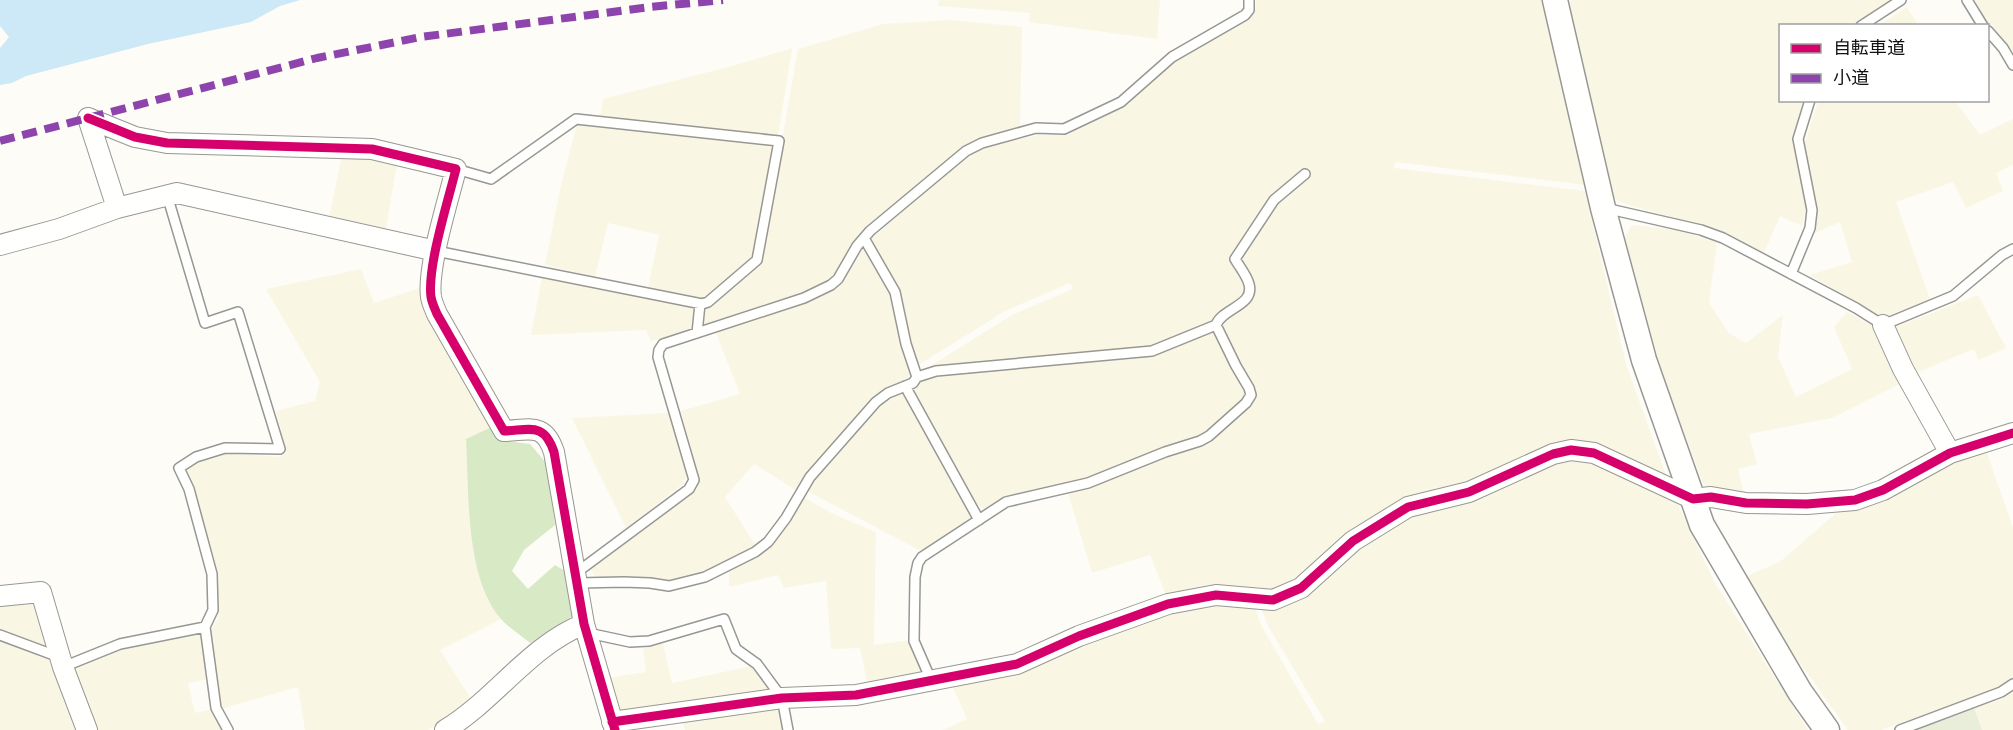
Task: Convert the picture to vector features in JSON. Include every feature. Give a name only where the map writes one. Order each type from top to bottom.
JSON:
[{"type":"street","points":[[1558,2],[1603,208],[1644,360],[1702,525],[1800,692],[1827,730]]},
{"type":"street","points":[[117,208],[88,118],[135,137],[167,143],[372,149],[456,169],[436,251],[431,299],[504,431],[536,429],[544,432],[550,438],[586,629],[614,726],[782,698],[856,695],[1017,664],[1079,636],[1168,604],[1216,596],[1273,600],[1301,588],[1353,541],[1408,507],[1469,492],[1553,454],[1571,450],[1594,453],[1693,499],[1807,504],[1856,500],[1883,490],[1950,453],[2013,433]]},
{"type":"street","points":[[0,244],[59,229],[117,208],[177,193],[436,251]]},
{"type":"street","points":[[1883,325],[1950,453]]},
{"type":"street","points":[[0,596],[41,592],[61,662],[87,730]]},
{"type":"street","points":[[445,730],[464,719],[529,659],[568,630],[586,629]]},
{"type":"lane","points":[[577,578],[689,489],[694,480],[658,357],[663,344],[804,298],[831,285],[838,279],[864,238],[966,151],[982,143],[1036,128],[1064,129],[1121,102],[1172,57],[1245,15],[1249,10],[1249,0]]},
{"type":"lane","points":[[1864,24],[1901,0]]},
{"type":"lane","points":[[1967,0],[1982,24]]},
{"type":"lane","points":[[1989,32],[2003,48],[2013,65]]},
{"type":"lane","points":[[1791,274],[1810,228],[1812,210],[1798,139],[1809,102]]},
{"type":"lane","points":[[436,251],[699,304],[708,302],[756,260],[779,141],[576,119],[491,179],[456,169]]},
{"type":"lane","points":[[577,578],[669,586],[705,577],[755,552],[768,542],[786,518],[810,477],[876,402],[888,393],[913,383],[917,376],[936,371],[1152,351],[1216,325],[1226,313],[1244,302],[1250,292],[1250,283],[1235,259],[1274,200],[1305,174]]},
{"type":"lane","points":[[167,195],[205,323],[238,312],[280,450],[225,448],[196,457],[179,468],[189,489],[212,574],[213,610],[205,627],[216,708],[228,730]]},
{"type":"lane","points":[[1603,208],[1701,230],[1723,238],[1856,308],[1883,325],[1953,296],[2002,255],[2013,249]]},
{"type":"lane","points":[[864,238],[895,292],[906,344],[917,376]]},
{"type":"lane","points":[[697,333],[699,304]]},
{"type":"lane","points":[[931,680],[914,641],[915,578],[918,563],[922,557],[1006,502],[1088,483],[1165,452],[1200,441],[1209,435],[1246,403],[1251,395],[1250,387],[1236,366],[1216,325]]},
{"type":"lane","points":[[905,386],[979,520]]},
{"type":"lane","points":[[586,629],[630,642],[649,641],[724,619],[736,649],[757,664],[782,698],[788,730]]},
{"type":"lane","points":[[0,634],[61,662],[120,644],[205,627]]},
{"type":"lane","points":[[1900,730],[2001,692],[2013,684]]},
{"type":"shaded area","points":[[939,0],[1160,0],[1157,39],[1029,22],[1030,13],[938,6]]},
{"type":"shaded area","points":[[1256,0],[1546,0],[1585,185],[1395,162],[1394,168],[1585,191],[1626,364],[1669,484],[1593,449],[1468,488],[1405,502],[1306,578],[1270,593],[1168,600],[1150,555],[1092,573],[1068,493],[1206,442],[1251,403],[1255,390],[1239,366],[1221,328],[1224,320],[1250,302],[1256,288],[1240,260],[1276,202],[1310,176],[1304,170],[1271,197],[1230,259],[1245,283],[1241,301],[1216,314],[1212,323],[1152,347],[924,370],[1012,315],[1073,289],[1070,283],[1005,311],[917,366],[899,293],[871,239],[966,156],[993,145],[1040,135],[1067,135],[1129,104],[1178,58],[1252,15]]},
{"type":"shaded area","points":[[1571,0],[1896,0],[1857,24],[1779,24],[1779,102],[1807,102],[1794,145],[1806,208],[1802,226],[1780,216],[1763,255],[1715,229],[1625,204],[1609,195],[1568,7]]},
{"type":"shaded area","points":[[1974,0],[2013,0],[2013,51],[1984,18]]},
{"type":"shaded area","points":[[1907,7],[1917,24],[1881,24]]},
{"type":"shaded area","points":[[950,20],[1022,27],[1020,127],[984,137],[965,146],[861,233],[833,278],[807,292],[703,326],[705,310],[761,260],[798,49],[883,24]]},
{"type":"shaded area","points":[[792,48],[778,136],[600,118],[603,99],[736,65]]},
{"type":"shaded area","points":[[1818,102],[1956,102],[1980,135],[2013,119],[2013,165],[1996,173],[2003,191],[1966,208],[1953,182],[1896,202],[1930,299],[1881,319],[1810,275],[1852,262],[1840,222],[1813,234],[1818,207],[1803,148]]},
{"type":"shaded area","points":[[577,124],[774,143],[756,230],[753,258],[704,300],[648,288],[659,235],[608,223],[595,277],[545,265],[561,185]]},
{"type":"shaded area","points":[[342,155],[375,157],[397,163],[385,234],[328,223]]},
{"type":"shaded area","points":[[1632,225],[1678,230],[1717,243],[1709,303],[1729,333],[1746,343],[1783,315],[1778,357],[1796,397],[1852,369],[1834,327],[1847,312],[1880,330],[1905,381],[1832,418],[1749,434],[1757,464],[1738,469],[1745,497],[1706,491],[1658,364],[1625,237]]},
{"type":"shaded area","points":[[864,247],[891,292],[912,373],[910,380],[875,395],[814,467],[797,491],[754,464],[725,497],[756,546],[707,571],[673,581],[595,577],[590,568],[696,490],[700,480],[681,411],[740,394],[715,331],[824,295],[845,280]]},
{"type":"shaded area","points":[[361,269],[374,303],[423,287],[494,426],[487,599],[501,619],[440,650],[473,702],[462,712],[428,730],[305,730],[298,687],[221,709],[210,632],[218,619],[218,576],[187,470],[194,462],[227,453],[278,457],[287,453],[276,411],[315,401],[320,382],[266,289]]},
{"type":"shaded area","points":[[542,277],[697,307],[693,332],[651,341],[646,330],[531,335]]},
{"type":"shaded area","points":[[1978,295],[2006,348],[1978,360],[1974,349],[1916,373],[1894,333],[1896,327]]},
{"type":"shaded area","points":[[1209,332],[1216,332],[1247,388],[1245,399],[1206,434],[1087,479],[986,510],[975,504],[910,390],[922,378],[934,375],[1150,354]]},
{"type":"shaded area","points":[[903,392],[972,515],[971,522],[921,551],[807,491],[814,478],[876,407]]},
{"type":"shaded area","points":[[669,413],[687,474],[683,484],[626,528],[572,418]]},
{"type":"shaded area","points":[[1986,450],[2013,528],[2013,680],[2001,688],[1881,730],[1848,730],[1792,652],[1747,576],[1781,561],[1844,506]]},
{"type":"shaded area","points":[[1591,457],[1674,496],[1715,583],[1808,730],[943,730],[967,719],[951,683],[1033,668],[1083,641],[1168,609],[1217,600],[1254,605],[1261,625],[1318,724],[1325,721],[1268,626],[1261,608],[1406,510],[1551,458]]},
{"type":"shaded area","points":[[804,497],[831,513],[876,532],[874,645],[910,640],[922,675],[868,687],[860,648],[831,649],[826,581],[784,588],[778,575],[729,587],[729,572],[762,553],[779,537]]},
{"type":"shaded area","points":[[39,597],[50,645],[45,647],[0,630],[0,600]]},
{"type":"shaded area","points":[[200,631],[205,636],[210,679],[188,683],[195,713],[213,709],[223,730],[93,730],[68,669],[130,645]]},
{"type":"shaded area","points":[[0,639],[55,660],[82,730],[0,730]]},
{"type":"shaded area","points":[[663,643],[672,683],[751,666],[771,693],[619,716],[606,678],[646,672],[643,649]]},
{"type":"shaded area","points":[[2013,691],[2013,730],[1982,730],[1974,708],[2000,700]]},
{"type":"shaded area","points":[[777,703],[783,730],[685,730],[682,716]]},
{"type":"green space","points":[[494,426],[501,440],[530,444],[547,464],[555,525],[524,550],[512,571],[528,589],[555,565],[565,571],[574,615],[530,643],[501,619],[489,602],[481,581],[471,534],[466,439]]},
{"type":"green space","points":[[1974,708],[1982,730],[1915,730]]},
{"type":"water","points":[[0,0],[300,0],[280,6],[251,22],[148,44],[0,85],[0,48],[9,37],[0,26]]},
{"type":"marked path","points":[[0,141],[317,58],[421,37],[650,7],[723,0]]},
{"type":"cycle path","points":[[88,118],[135,137],[167,143],[372,149],[456,169],[435,252],[431,284],[432,301],[437,314],[504,431],[535,430],[541,432],[550,442],[554,452],[584,624],[615,730]]},
{"type":"cycle path","points":[[612,722],[782,698],[856,695],[1017,664],[1079,636],[1168,604],[1216,595],[1273,600],[1301,588],[1353,541],[1408,507],[1469,492],[1553,454],[1571,450],[1594,453],[1693,499],[1711,497],[1746,503],[1807,504],[1855,500],[1883,490],[1950,453],[2013,433]]}]
